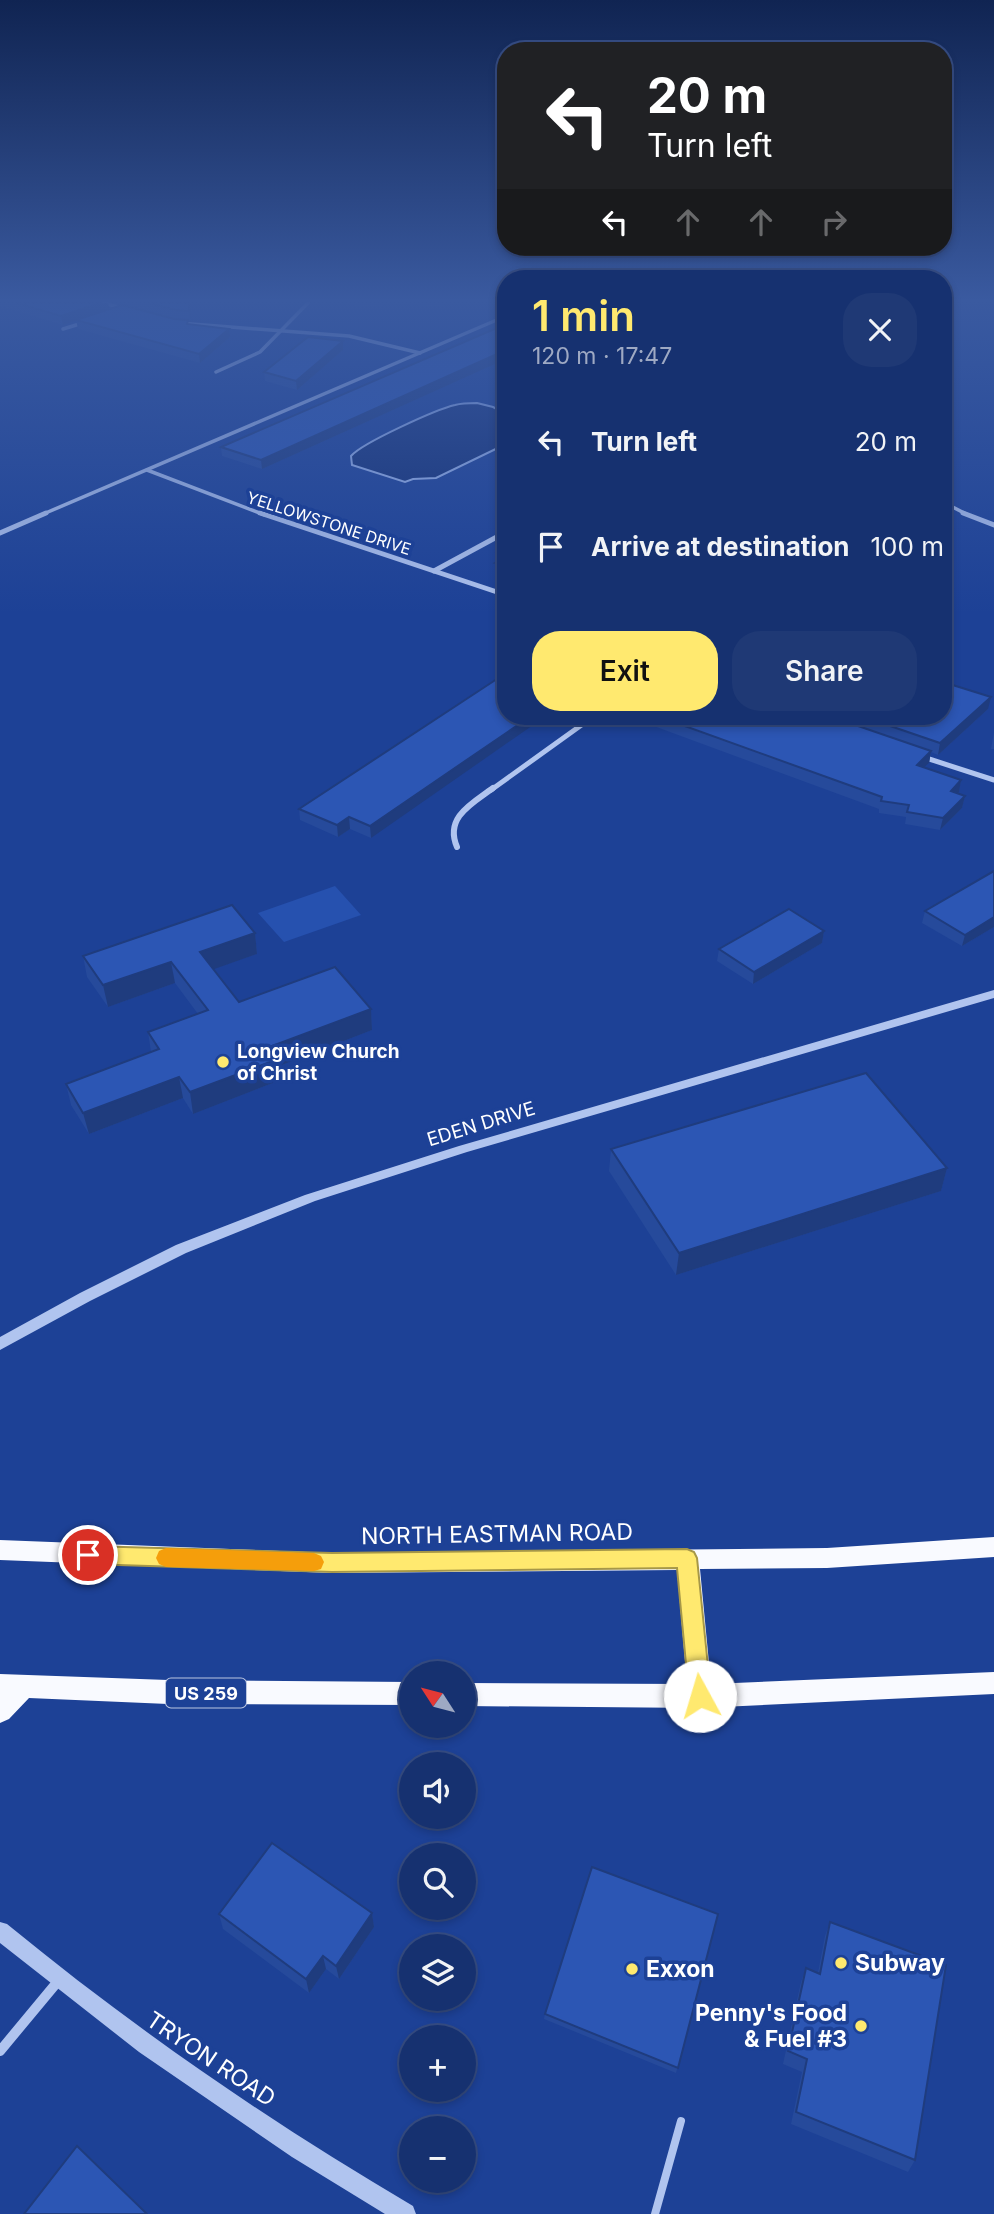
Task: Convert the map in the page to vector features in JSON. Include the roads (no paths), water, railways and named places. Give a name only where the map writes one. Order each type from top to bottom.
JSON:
[{"type":"main road","name":"NORTH EASTMAN ROAD","points":[[0,1550],[332,1563],[827,1558],[994,1547]]},
{"type":"main road","points":[[687,1558],[700,1696]]},
{"type":"main road","points":[[476,1695],[700,1696],[994,1683]]},
{"type":"main road","points":[[0,1711],[11,1686]]},
{"type":"main road","name":"US 259","points":[[11,1686],[220,1693],[399,1694]]},
{"type":"street","points":[[0,533],[295,406]]},
{"type":"street","name":"YELLOWSTONE DRIVE","points":[[146,470],[205,490],[223,501],[497,592]]},
{"type":"street","points":[[952,507],[994,525]]},
{"type":"street","points":[[434,571],[497,537]]},
{"type":"street","points":[[457,848],[452,829],[455,819],[464,809],[581,725]]},
{"type":"street","points":[[910,752],[994,780]]},
{"type":"street","name":"EDEN DRIVE","points":[[0,1344],[85,1297],[181,1249],[310,1198],[463,1149],[994,994]]},
{"type":"street","name":"TRYON ROAD","points":[[0,1931],[60,1980],[206,2087],[405,2214]]},
{"type":"street","points":[[0,2051],[60,1980]]},
{"type":"lane","points":[[655,2214],[681,2121]]},
{"type":"place","name":"Longview Church of Christ","points":[[223,1062]]},
{"type":"place","name":"Subway","points":[[841,1963]]},
{"type":"place","name":"Exxon","points":[[632,1969]]},
{"type":"place","name":"Penny's Food & Fuel #3","points":[[861,2026]]}]
